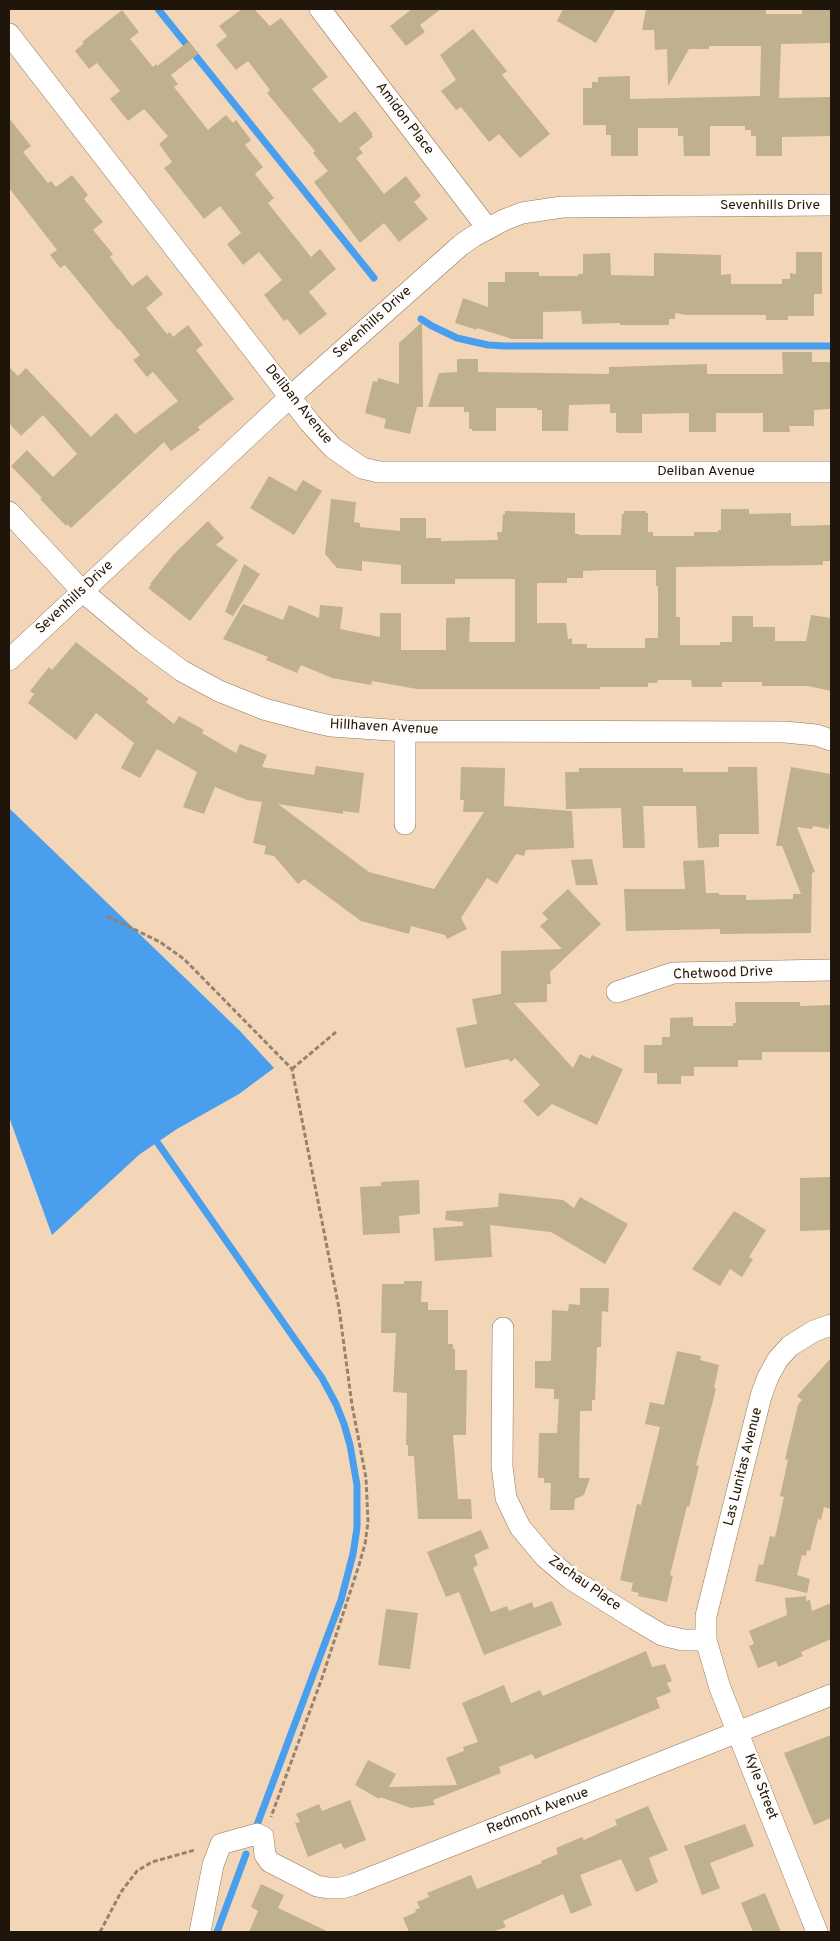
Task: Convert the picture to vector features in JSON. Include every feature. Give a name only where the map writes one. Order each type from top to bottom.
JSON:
[{"type":"street","name":"Amidon Place","points":[[320,9],[488,229]]},
{"type":"street","name":"Deliban Avenue","points":[[9,34],[310,423],[333,448],[362,468],[379,472],[831,472]]},
{"type":"street","name":"Sevenhills Drive","points":[[9,660],[290,397],[461,245],[488,229],[522,213],[562,207],[831,206]]},
{"type":"street","name":"Hillhaven Avenue","points":[[9,512],[82,591],[144,643],[182,671],[219,691],[264,709],[331,726],[405,731],[785,732],[831,740]]},
{"type":"street","points":[[405,731],[406,824]]},
{"type":"street","name":"Chetwood Drive","points":[[617,992],[674,973],[831,970]]},
{"type":"street","name":"Las Lunitas Avenue","points":[[706,1640],[706,1616],[761,1396],[768,1377],[778,1359],[790,1346],[814,1331],[831,1325]]},
{"type":"street","name":"Zachau Place","points":[[503,1328],[502,1466],[506,1498],[520,1526],[544,1557],[571,1579],[641,1623],[662,1635],[682,1640],[706,1640]]},
{"type":"street","name":"Kyle Street","points":[[706,1640],[720,1688],[818,1932]]},
{"type":"street","name":"Redmont Avenue","points":[[263,1837],[265,1855],[270,1862],[317,1886],[341,1888],[739,1733],[831,1695]]},
{"type":"street","points":[[200,1932],[213,1865],[221,1844],[257,1834],[263,1837]]},
{"type":"path","points":[[106,916],[160,942],[184,959],[292,1068],[339,1308],[352,1405],[366,1478],[368,1522],[360,1566],[322,1678],[263,1837]]},
{"type":"path","points":[[292,1068],[336,1032]]},
{"type":"path","points":[[100,1932],[129,1880],[144,1865],[221,1844]]},
{"type":"water","points":[[9,808],[240,1031],[274,1068],[239,1094],[177,1129],[140,1154],[52,1235],[9,1117]]},
{"type":"building","points":[[242,9],[254,9],[270,26],[281,18],[328,77],[312,89],[340,123],[355,111],[373,134],[371,134],[373,137],[359,148],[363,153],[356,158],[384,194],[406,176],[421,196],[414,202],[428,219],[399,242],[384,223],[360,243],[314,182],[328,171],[313,153],[315,151],[267,93],[270,90],[248,61],[236,70],[216,45],[227,36],[219,26]]},
{"type":"building","points":[[412,9],[441,9],[420,25],[425,32],[406,46],[390,26]]},
{"type":"building","points":[[563,9],[616,9],[596,43],[557,21]]},
{"type":"building","points":[[646,9],[766,9],[766,14],[802,14],[802,9],[831,9],[831,43],[781,44],[779,98],[831,97],[831,136],[782,137],[782,156],[756,156],[756,136],[751,136],[751,130],[745,130],[745,126],[710,126],[710,156],[684,156],[683,136],[678,136],[678,128],[638,128],[638,156],[611,156],[611,135],[606,135],[606,125],[583,125],[583,88],[592,88],[592,82],[598,82],[598,77],[630,76],[630,99],[760,96],[761,46],[709,46],[709,49],[689,49],[668,86],[667,49],[655,50],[654,30],[642,30]]},
{"type":"building","points":[[122,10],[139,32],[130,39],[153,67],[156,64],[157,66],[189,41],[198,54],[171,75],[178,84],[174,87],[208,130],[226,115],[233,123],[236,120],[251,140],[245,145],[263,167],[255,174],[274,198],[268,203],[311,257],[320,249],[336,269],[309,292],[327,314],[300,335],[287,319],[284,321],[264,295],[282,280],[259,252],[243,265],[227,244],[241,233],[220,206],[204,219],[164,168],[172,162],[159,144],[168,136],[144,109],[128,121],[110,99],[120,91],[97,63],[89,69],[75,51],[84,43],[82,42]]},
{"type":"building","points":[[473,29],[507,71],[502,75],[550,134],[520,158],[499,134],[489,142],[461,107],[456,110],[441,91],[456,80],[440,55]]},
{"type":"building","points":[[9,118],[31,146],[23,152],[48,183],[51,181],[56,187],[72,175],[88,195],[84,199],[103,222],[93,230],[113,254],[110,257],[132,286],[147,275],[163,294],[146,308],[167,334],[170,332],[173,337],[188,325],[203,345],[196,350],[234,399],[198,427],[200,430],[171,451],[164,442],[71,528],[67,524],[66,526],[11,466],[27,450],[53,477],[77,454],[43,415],[21,436],[9,423],[9,367],[18,376],[26,368],[91,437],[116,413],[135,434],[178,401],[153,372],[147,377],[133,360],[140,355],[65,265],[60,268],[50,255],[57,250],[9,188]]},
{"type":"building","points":[[796,252],[822,252],[822,294],[814,294],[814,316],[788,316],[788,320],[766,320],[766,315],[686,315],[675,313],[675,319],[669,319],[669,325],[620,325],[620,323],[582,324],[581,311],[543,312],[543,339],[512,339],[455,323],[463,298],[488,307],[488,282],[505,282],[505,272],[539,272],[539,276],[578,276],[578,274],[583,274],[583,254],[610,253],[611,275],[654,276],[654,253],[721,255],[721,275],[731,274],[731,284],[782,284],[782,279],[790,279],[790,273],[796,274]]},
{"type":"building","points":[[422,322],[423,407],[417,407],[410,434],[384,428],[386,419],[365,413],[373,381],[377,382],[378,378],[399,384],[399,343]]},
{"type":"building","points":[[782,352],[812,352],[812,362],[831,362],[831,409],[814,410],[814,426],[789,426],[790,432],[763,432],[763,413],[716,413],[716,432],[689,432],[689,413],[642,414],[642,433],[618,433],[616,431],[616,413],[610,413],[610,404],[569,405],[568,431],[542,431],[542,410],[537,410],[537,408],[496,408],[496,431],[472,431],[472,429],[469,429],[469,412],[464,412],[464,407],[428,407],[439,373],[457,372],[457,359],[478,359],[478,372],[609,374],[609,367],[707,364],[707,374],[783,374]]},
{"type":"building","points":[[269,476],[296,491],[303,480],[322,491],[294,535],[250,508]]},
{"type":"building","points":[[331,499],[356,502],[354,522],[360,523],[360,527],[400,531],[400,518],[426,518],[426,538],[441,538],[441,541],[498,540],[497,532],[502,532],[503,514],[505,514],[505,511],[575,513],[575,534],[621,535],[622,514],[624,514],[624,511],[646,511],[648,513],[648,532],[653,532],[653,536],[694,536],[694,532],[718,532],[718,530],[721,530],[721,509],[749,509],[749,514],[791,513],[791,526],[831,525],[831,561],[823,561],[823,565],[676,567],[676,617],[680,617],[680,645],[720,645],[720,642],[732,642],[732,616],[753,616],[753,627],[775,627],[775,641],[806,641],[811,615],[831,618],[831,691],[808,686],[762,686],[762,682],[722,682],[722,687],[692,687],[691,680],[658,680],[657,683],[648,683],[648,687],[600,687],[600,689],[417,689],[372,681],[371,685],[332,678],[301,665],[297,673],[266,660],[268,657],[223,639],[243,604],[283,620],[289,605],[319,618],[320,605],[343,607],[340,629],[380,637],[380,613],[401,613],[401,650],[446,650],[446,618],[470,617],[469,642],[515,642],[515,579],[455,579],[455,584],[401,584],[401,565],[362,561],[362,571],[337,568],[325,554]],"holes":[[[656,570],[656,586],[658,586],[658,638],[645,638],[645,648],[587,648],[587,644],[572,644],[572,638],[568,639],[566,623],[537,623],[537,583],[567,583],[567,578],[583,578],[583,571]]]},
{"type":"building","points":[[208,521],[224,538],[216,545],[238,560],[190,621],[148,588],[174,554]]},
{"type":"building","points":[[244,564],[260,574],[233,616],[225,612]]},
{"type":"building","points":[[76,642],[149,699],[146,702],[174,724],[179,716],[204,730],[202,733],[236,753],[240,744],[267,755],[262,767],[314,775],[316,766],[364,773],[359,813],[343,811],[343,814],[278,804],[369,872],[434,889],[484,812],[463,812],[464,800],[460,800],[461,767],[505,768],[504,806],[572,811],[574,848],[526,850],[524,856],[516,854],[497,884],[487,878],[461,918],[467,929],[447,939],[445,935],[411,926],[409,934],[361,921],[304,879],[298,884],[274,856],[264,854],[266,846],[253,843],[262,802],[247,800],[215,787],[204,814],[183,807],[197,772],[157,749],[140,778],[121,768],[134,743],[96,713],[76,740],[28,703],[34,694],[30,691],[49,667],[52,670]]},
{"type":"building","points":[[728,767],[757,767],[759,834],[719,834],[719,847],[698,848],[696,806],[643,806],[645,848],[623,848],[621,808],[566,809],[565,772],[579,772],[579,768],[683,768],[683,772],[728,772]]},
{"type":"building","points":[[791,767],[831,774],[831,825],[829,825],[829,829],[813,826],[812,829],[797,827],[815,872],[812,873],[811,933],[720,934],[720,929],[626,931],[624,889],[685,889],[683,861],[704,860],[706,893],[746,895],[746,900],[793,899],[793,894],[801,894],[782,846],[776,846]]},
{"type":"building","points":[[592,859],[598,885],[576,885],[571,860]]},
{"type":"building","points":[[568,889],[601,924],[550,972],[551,984],[547,984],[547,1002],[514,1003],[573,1068],[580,1054],[590,1059],[592,1055],[623,1069],[597,1125],[552,1104],[538,1117],[523,1101],[540,1085],[515,1058],[511,1062],[508,1059],[465,1068],[456,1028],[477,1024],[472,999],[501,994],[501,951],[562,949],[540,926],[548,919],[542,913]]},
{"type":"building","points":[[735,1002],[800,1002],[800,1006],[831,1005],[831,1052],[762,1052],[762,1060],[738,1060],[738,1067],[694,1067],[694,1076],[681,1076],[681,1084],[657,1084],[657,1073],[644,1073],[644,1045],[662,1045],[662,1037],[670,1037],[670,1018],[693,1017],[693,1026],[733,1026],[733,1023],[736,1023]]},
{"type":"building","points":[[831,1177],[831,1230],[800,1231],[800,1178]]},
{"type":"building","points":[[419,1180],[420,1214],[399,1216],[400,1233],[363,1235],[360,1187],[381,1186],[381,1182]]},
{"type":"building","points":[[499,1193],[563,1200],[574,1208],[580,1197],[628,1224],[605,1264],[551,1232],[490,1225],[492,1257],[435,1261],[433,1228],[463,1226],[463,1222],[445,1220],[446,1211],[498,1207]]},
{"type":"building","points":[[734,1211],[766,1230],[749,1257],[753,1259],[742,1277],[730,1269],[720,1286],[692,1269]]},
{"type":"building","points":[[404,1281],[422,1281],[421,1302],[428,1302],[428,1310],[448,1310],[448,1344],[453,1344],[453,1349],[455,1349],[455,1370],[467,1370],[466,1435],[453,1435],[458,1499],[471,1499],[472,1519],[418,1519],[414,1456],[408,1456],[408,1445],[406,1445],[407,1393],[393,1392],[396,1333],[381,1333],[382,1284],[404,1284]]},
{"type":"building","points":[[580,1288],[609,1288],[608,1312],[602,1311],[601,1347],[597,1347],[595,1400],[592,1400],[592,1411],[580,1411],[579,1478],[590,1478],[584,1495],[575,1499],[574,1510],[550,1510],[551,1483],[544,1483],[544,1478],[538,1478],[539,1433],[557,1433],[559,1399],[554,1399],[554,1389],[535,1388],[535,1361],[551,1361],[552,1310],[568,1311],[569,1304],[580,1305]]},
{"type":"building","points":[[677,1351],[701,1356],[700,1360],[719,1365],[714,1388],[716,1389],[696,1465],[699,1466],[670,1575],[673,1576],[667,1602],[638,1596],[639,1593],[631,1591],[633,1583],[620,1580],[637,1504],[641,1505],[660,1427],[645,1424],[650,1402],[664,1405]]},
{"type":"building","points":[[831,1358],[831,1509],[824,1507],[821,1520],[818,1519],[810,1551],[807,1550],[806,1556],[802,1555],[797,1575],[810,1579],[807,1593],[755,1581],[759,1564],[763,1565],[770,1536],[775,1537],[784,1497],[780,1496],[788,1460],[785,1459],[798,1405],[802,1400],[797,1396]]},
{"type":"building","points":[[481,1530],[489,1548],[474,1555],[478,1565],[473,1568],[491,1612],[507,1606],[509,1611],[532,1602],[534,1608],[552,1601],[562,1625],[484,1655],[459,1592],[446,1597],[427,1552]]},
{"type":"building","points":[[806,1596],[806,1601],[810,1600],[812,1611],[831,1603],[831,1639],[801,1652],[803,1656],[778,1667],[776,1661],[758,1668],[749,1646],[754,1644],[749,1631],[787,1615],[785,1598]]},
{"type":"building","points":[[386,1609],[418,1613],[410,1669],[378,1665]]},
{"type":"building","points":[[646,1651],[652,1667],[665,1664],[672,1681],[667,1683],[671,1692],[656,1698],[660,1708],[535,1759],[532,1754],[499,1767],[501,1773],[433,1800],[435,1805],[411,1808],[380,1797],[379,1799],[355,1785],[368,1760],[396,1774],[389,1787],[457,1785],[446,1758],[464,1751],[463,1747],[478,1742],[462,1703],[504,1685],[511,1703],[540,1690],[543,1696]]},
{"type":"building","points":[[831,1735],[831,1818],[814,1825],[784,1753]]},
{"type":"building","points":[[350,1800],[366,1840],[344,1849],[341,1843],[308,1857],[295,1823],[300,1822],[296,1814],[319,1804],[322,1811]]},
{"type":"building","points":[[648,1806],[668,1850],[649,1858],[658,1882],[636,1892],[621,1859],[580,1875],[592,1905],[571,1914],[563,1894],[503,1921],[506,1927],[492,1932],[409,1932],[403,1918],[420,1908],[417,1902],[429,1897],[427,1893],[471,1875],[477,1889],[542,1863],[541,1861],[558,1854],[556,1848],[582,1837],[584,1840],[617,1825],[615,1820]]},
{"type":"building","points":[[745,1824],[754,1846],[710,1863],[720,1888],[702,1895],[684,1846]]},
{"type":"building","points":[[261,1884],[284,1895],[278,1908],[329,1932],[249,1932],[258,1911],[251,1907]]},
{"type":"building","points":[[765,1893],[781,1932],[753,1932],[741,1903]]},
{"type":"waterway","points":[[158,9],[374,278]]},
{"type":"waterway","points":[[421,319],[457,338],[488,345],[831,346]]},
{"type":"waterway","points":[[157,1142],[322,1378],[344,1424],[357,1485],[357,1528],[353,1554],[341,1600],[257,1825]]},
{"type":"waterway","points":[[217,1932],[246,1854]]}]
